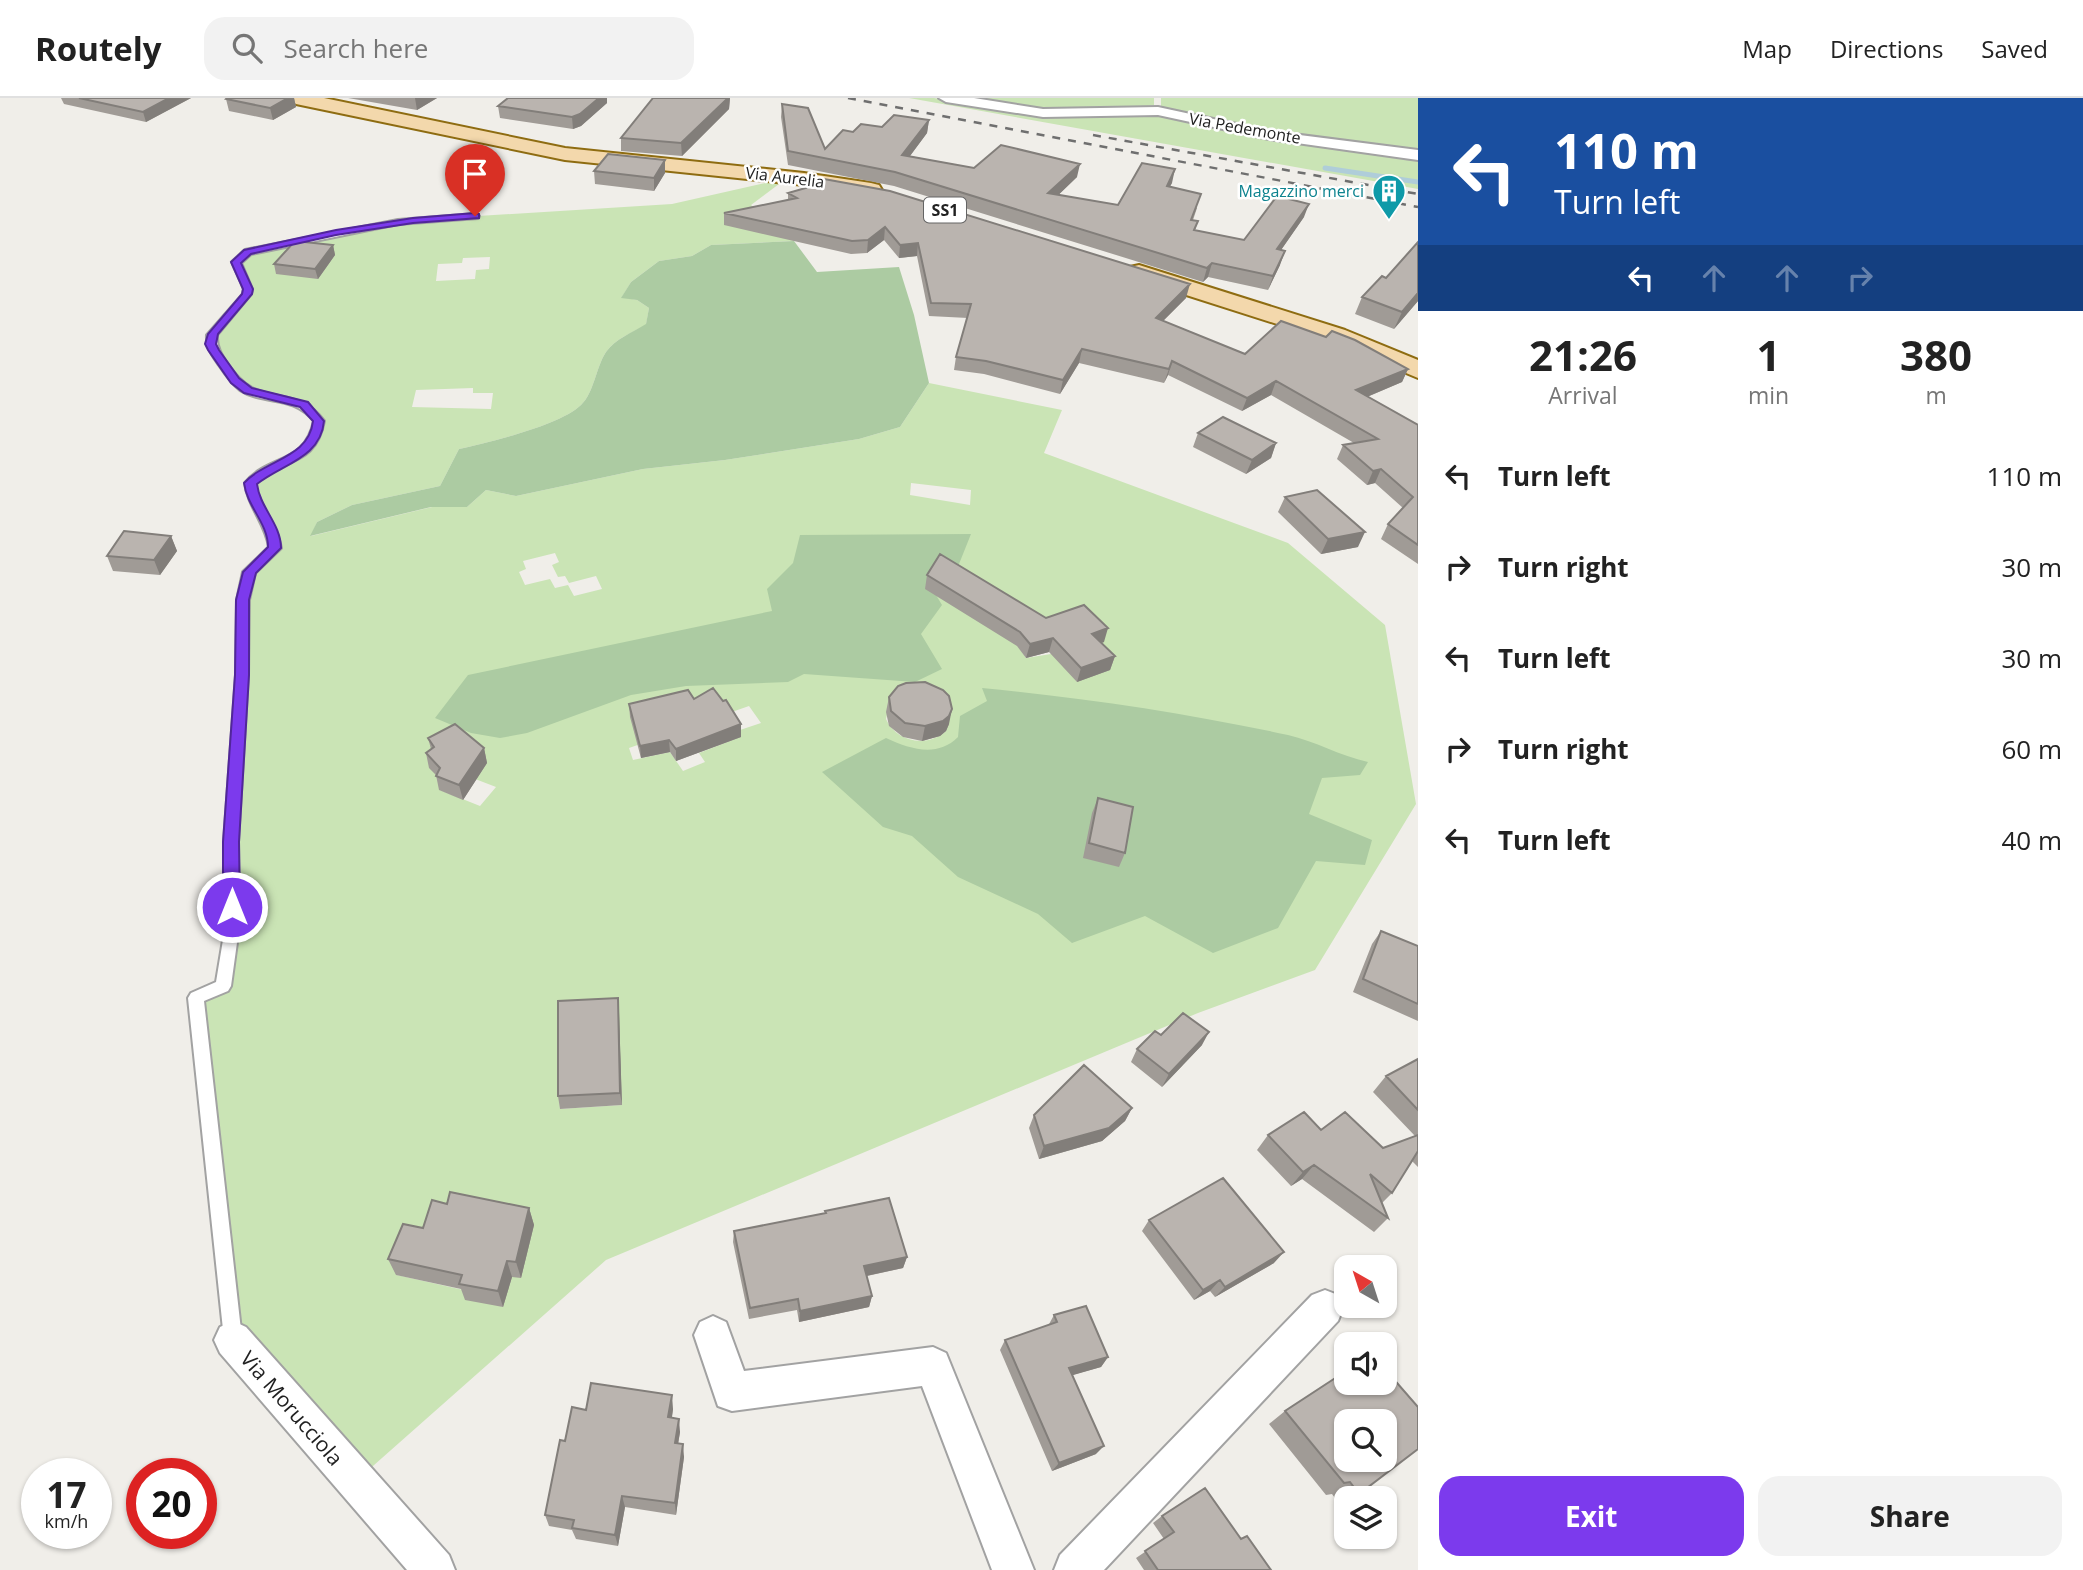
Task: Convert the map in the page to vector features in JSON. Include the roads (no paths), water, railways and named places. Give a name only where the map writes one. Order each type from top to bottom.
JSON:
[{"type":"main road","name":"Via Aurelia","points":[[296,98],[332,101],[546,151],[804,178],[892,195]]},
{"type":"main road","points":[[1112,264],[1326,331],[1418,370]]},
{"type":"street","name":"Via Pedemonte","points":[[946,98],[1036,113],[1158,105],[1269,135],[1418,155]]},
{"type":"street","points":[[1076,1570],[1325,1308]]},
{"type":"street","points":[[713,1335],[732,1392],[933,1366],[1013,1570]]},
{"type":"street","name":"Via Morucciola","points":[[233,1340],[434,1570]]},
{"type":"lane","name":"Via Morucciola","points":[[233,1340],[196,998],[223,986],[227,971],[232,928],[231,842],[242,675],[243,600],[249,572],[275,548],[274,535],[252,498],[250,483],[266,471],[303,453],[317,433],[319,421],[304,404],[248,390],[235,381],[211,344],[212,335],[247,294],[248,289],[236,262],[248,252],[383,225],[475,216]]},
{"type":"waterway","points":[[1325,168],[1418,182]]},
{"type":"railway","points":[[848,98],[1418,207]]},
{"type":"railway","points":[[1093,135],[1418,194]]},
{"type":"place","name":"Magazzino merci","points":[[1389,221]]}]
